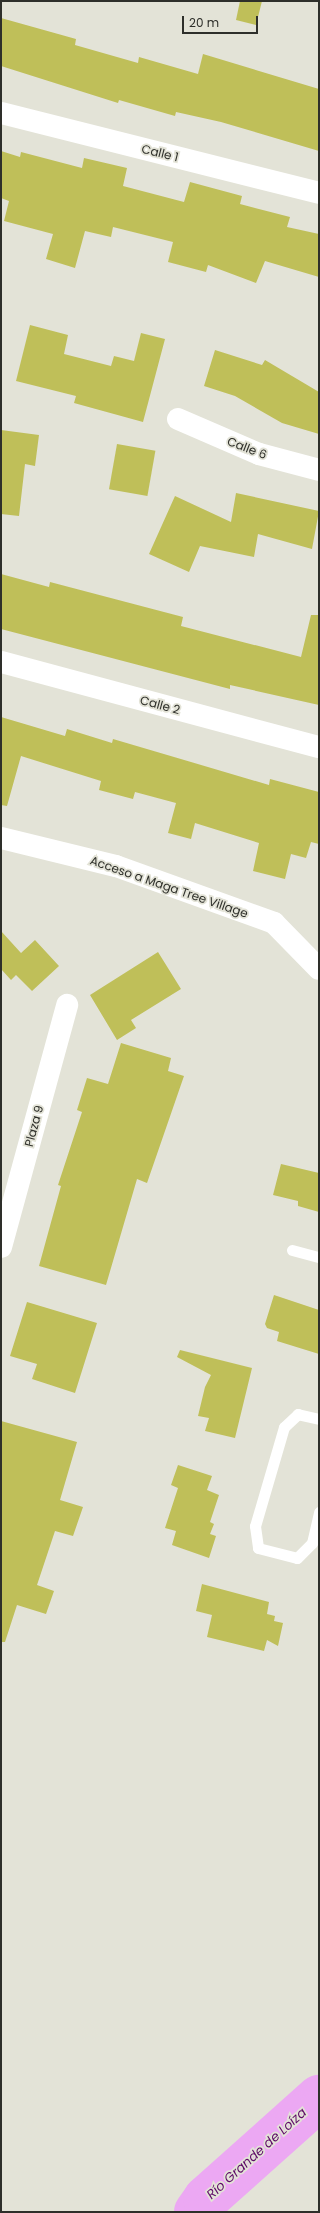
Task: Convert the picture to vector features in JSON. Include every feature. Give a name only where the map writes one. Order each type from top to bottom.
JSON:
[{"type":"street","name":"Calle 1","points":[[1,113],[319,193]]},
{"type":"street","name":"Calle 6","points":[[178,419],[259,454],[319,470]]},
{"type":"street","name":"Calle 2","points":[[1,662],[319,747]]},
{"type":"street","name":"Acceso a Maga Tree Village","points":[[1,838],[116,866],[274,923],[319,968]]},
{"type":"street","name":"Plaza 9","points":[[1,1247],[67,1005]]},
{"type":"lane","points":[[292,1250],[319,1257]]},
{"type":"lane","points":[[319,1419],[298,1414],[284,1427],[255,1526],[258,1548],[297,1558],[312,1543],[319,1512]]},
{"type":"building","points":[[240,1],[262,1],[256,25],[236,20]]},
{"type":"building","points":[[1,18],[76,39],[75,45],[138,63],[139,57],[198,74],[203,54],[319,89],[319,151],[221,122],[176,112],[175,116],[119,100],[118,103],[1,66]]},
{"type":"building","points":[[1,151],[20,157],[21,152],[82,168],[84,158],[127,168],[123,186],[184,202],[190,182],[242,196],[240,204],[290,217],[287,227],[319,234],[319,277],[265,261],[256,283],[208,265],[206,272],[168,262],[173,242],[113,227],[111,237],[85,231],[75,268],[46,259],[53,234],[4,221],[9,201],[1,198]]},
{"type":"building","points":[[30,325],[68,335],[64,354],[111,366],[114,356],[134,361],[141,333],[165,339],[143,422],[74,403],[76,396],[16,381]]},
{"type":"building","points":[[215,350],[262,365],[265,360],[319,392],[319,434],[282,423],[235,396],[204,386]]},
{"type":"building","points":[[1,430],[39,435],[35,466],[25,464],[19,516],[1,514]]},
{"type":"building","points":[[117,444],[155,451],[147,496],[109,489]]},
{"type":"building","points":[[236,493],[319,511],[312,549],[258,534],[254,557],[200,546],[189,572],[149,554],[175,496],[231,522]]},
{"type":"building","points":[[1,574],[49,587],[50,582],[183,617],[181,626],[301,657],[311,615],[319,615],[319,705],[230,685],[230,689],[1,629]]},
{"type":"building","points":[[1,717],[65,736],[67,729],[112,743],[113,739],[269,785],[270,779],[319,792],[319,844],[311,842],[306,858],[291,854],[285,879],[253,871],[259,843],[195,823],[191,839],[168,833],[176,803],[135,792],[133,799],[99,790],[101,781],[21,756],[7,806],[1,805]]},
{"type":"building","points":[[1,931],[21,953],[35,940],[59,966],[32,991],[16,975],[11,980],[1,969]]},
{"type":"building","points":[[158,952],[181,989],[131,1020],[136,1028],[117,1040],[90,995]]},
{"type":"building","points":[[121,1043],[171,1058],[168,1071],[184,1076],[147,1183],[137,1179],[106,1285],[39,1266],[61,1186],[58,1185],[82,1112],[77,1110],[87,1078],[108,1084]]},
{"type":"building","points":[[281,1164],[319,1173],[319,1212],[298,1206],[298,1201],[273,1195]]},
{"type":"building","points":[[274,1295],[319,1310],[319,1354],[277,1341],[279,1332],[267,1328],[265,1324]]},
{"type":"building","points":[[27,1302],[97,1323],[75,1393],[32,1379],[37,1364],[10,1356]]},
{"type":"building","points":[[180,1350],[252,1368],[235,1438],[205,1431],[209,1418],[198,1416],[205,1387],[211,1375],[177,1357]]},
{"type":"building","points":[[1,1421],[77,1442],[60,1500],[83,1507],[73,1536],[55,1531],[37,1585],[54,1591],[46,1614],[17,1605],[5,1642],[1,1642]]},
{"type":"building","points":[[178,1465],[212,1476],[207,1490],[219,1495],[210,1522],[214,1524],[210,1534],[216,1536],[209,1558],[172,1545],[176,1531],[165,1528],[178,1488],[171,1485]]},
{"type":"building","points":[[202,1584],[269,1602],[267,1614],[275,1616],[274,1621],[283,1623],[278,1646],[267,1640],[264,1651],[207,1637],[212,1615],[196,1611]]},
{"type":"waterway","name":"Río Grande de Loíza","points":[[197,2212],[206,2199],[319,2098]]}]
